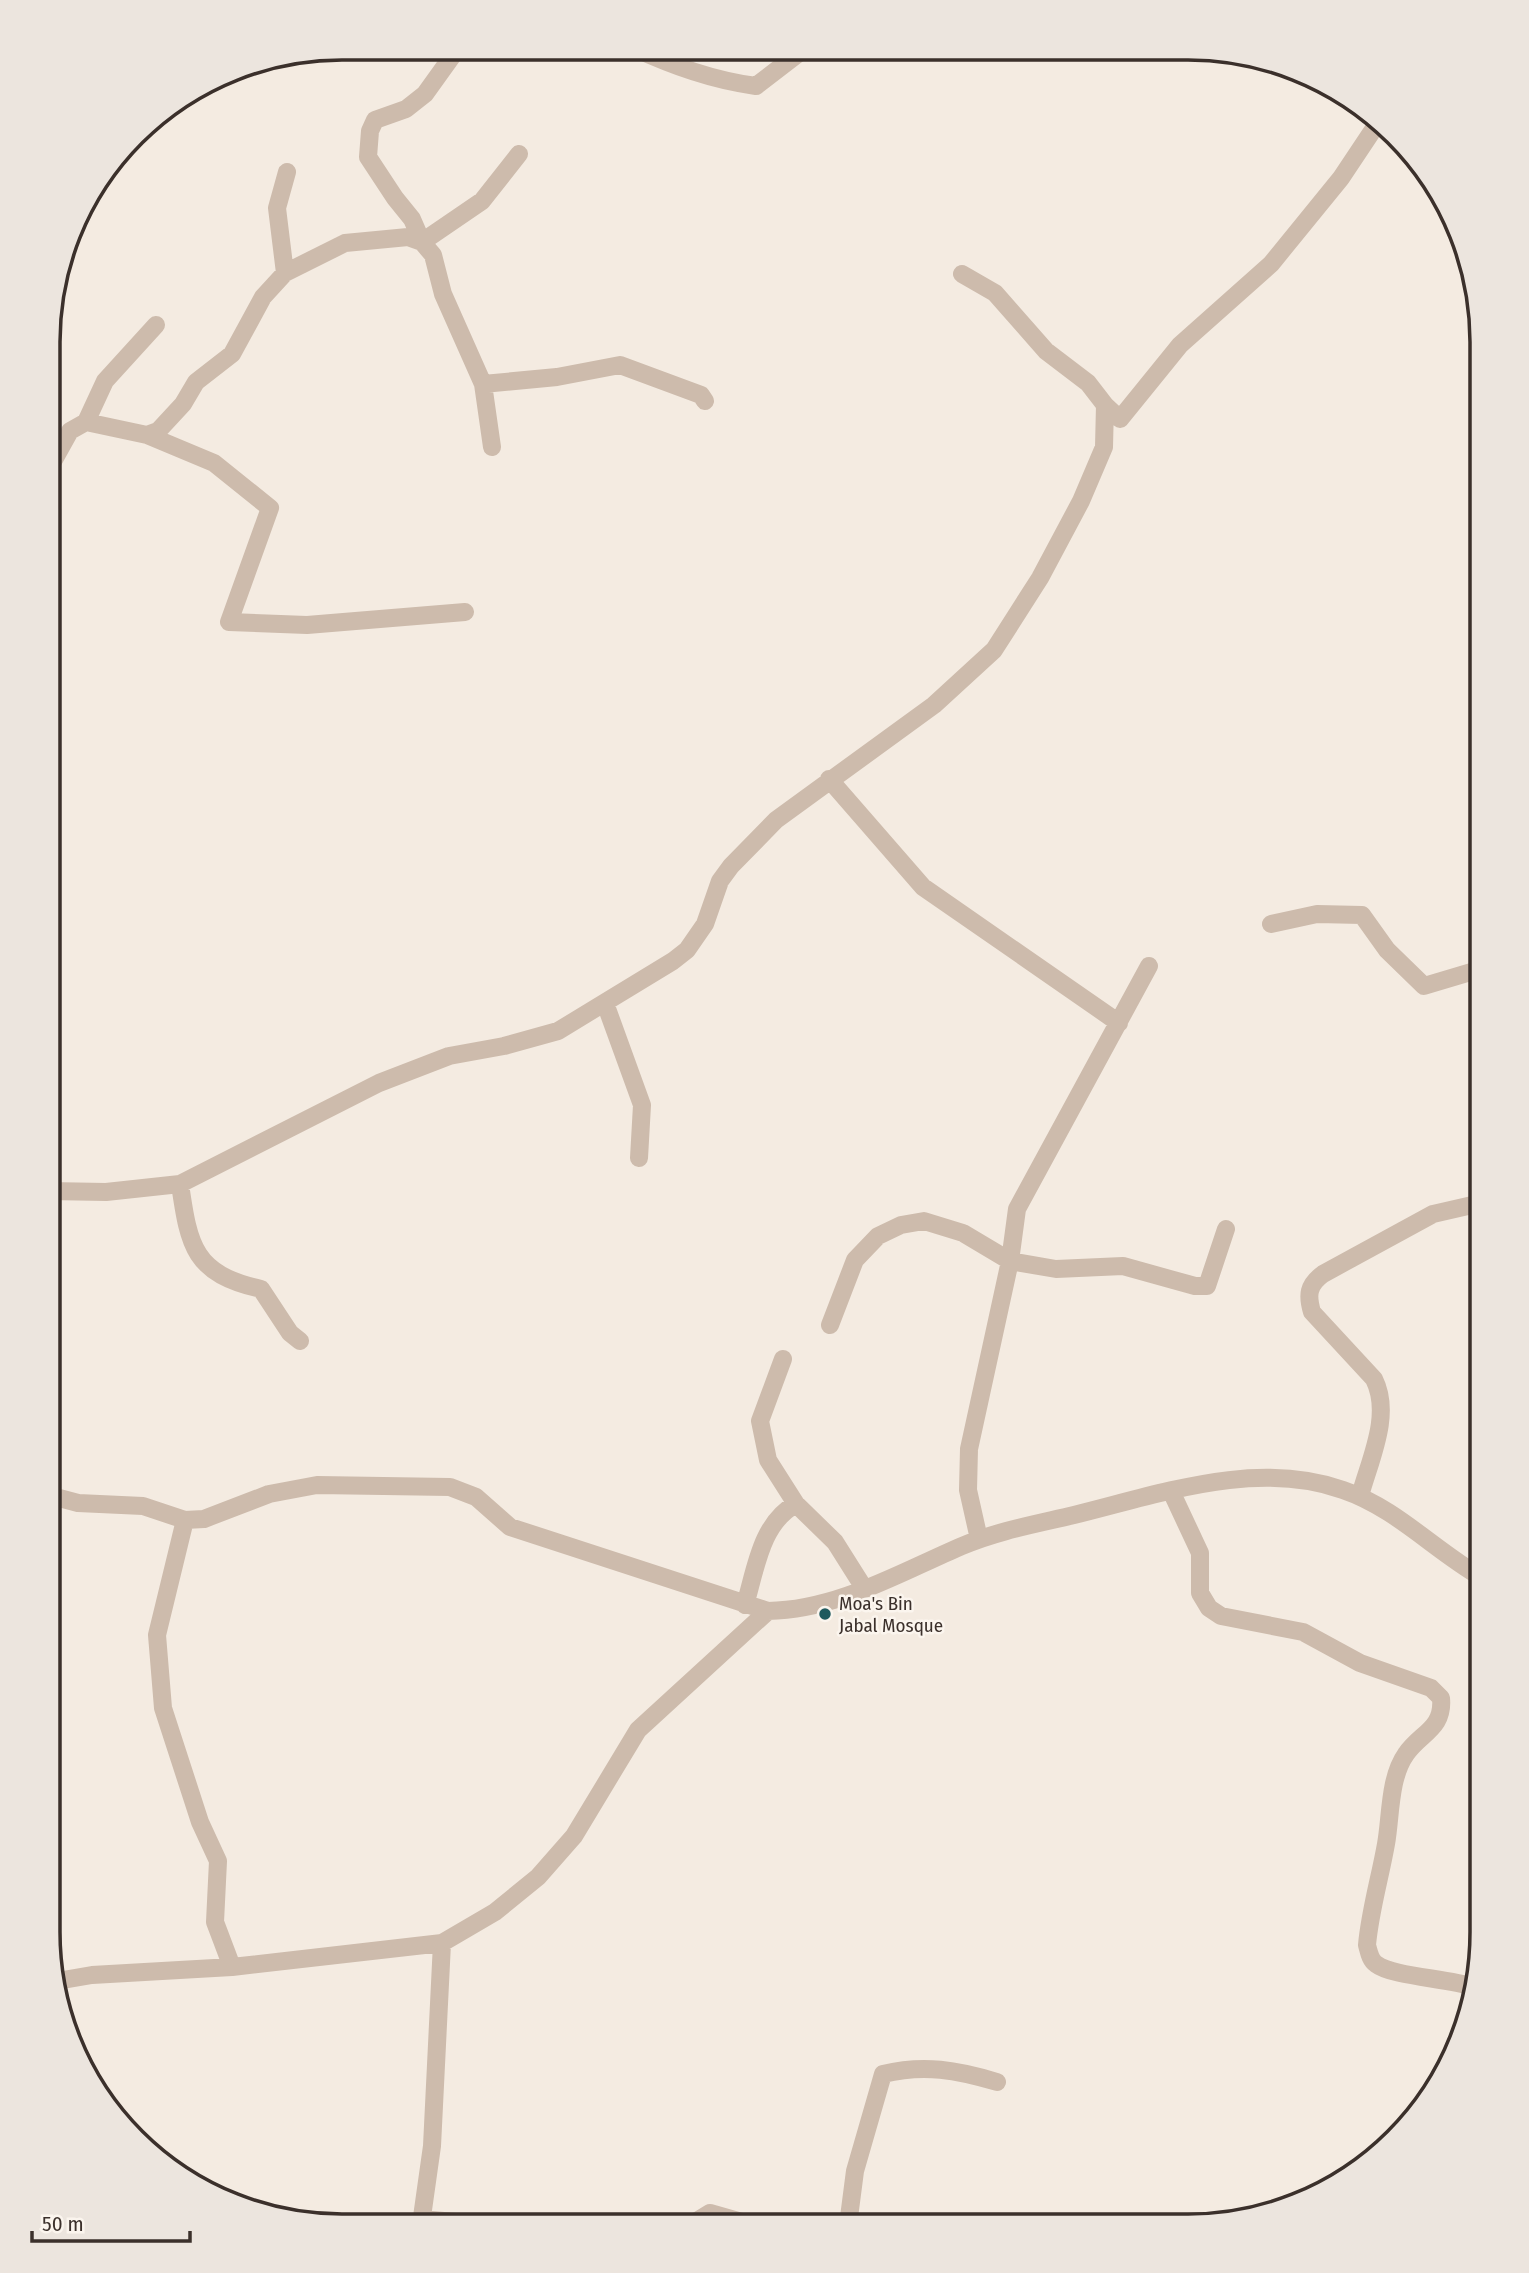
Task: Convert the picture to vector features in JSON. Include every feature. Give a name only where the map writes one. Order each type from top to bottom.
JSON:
[{"type":"street","points":[[449,60],[425,94],[406,109],[375,120],[370,131],[368,157],[412,219],[422,242],[433,255],[443,294],[483,384],[492,447]]},
{"type":"street","points":[[661,60],[723,81],[756,86],[790,60]]},
{"type":"street","points":[[962,274],[995,293],[1046,351],[1088,383],[1119,419],[1180,345],[1271,264],[1341,178],[1373,129]]},
{"type":"street","points":[[422,242],[482,201],[519,154]]},
{"type":"street","points":[[285,273],[277,208],[288,172]]},
{"type":"street","points":[[147,435],[158,431],[203,375],[232,354],[263,297],[285,273],[345,243],[408,237],[422,242]]},
{"type":"street","points":[[60,449],[70,431],[86,422],[105,380],[156,325]]},
{"type":"street","points":[[483,384],[557,377],[620,365],[701,395],[705,401]]},
{"type":"street","points":[[1105,405],[1111,435]]},
{"type":"street","points":[[60,1191],[106,1192],[180,1184],[380,1083],[449,1056],[504,1046],[558,1031],[687,950],[705,924],[720,881],[776,820],[934,705],[994,650],[1040,578],[1081,501],[1104,447],[1105,405]]},
{"type":"street","points":[[86,422],[147,435],[214,464],[270,508],[229,622],[307,625],[465,612]]},
{"type":"street","points":[[829,779],[923,887],[1119,1023]]},
{"type":"street","points":[[1271,924],[1317,914],[1362,915],[1387,950],[1424,986],[1470,973]]},
{"type":"street","points":[[979,1539],[968,1490],[969,1449],[1010,1261],[1017,1209],[1023,1193],[1149,966]]},
{"type":"street","points":[[605,1003],[642,1105],[639,1157]]},
{"type":"street","points":[[180,1184],[185,1220],[197,1254],[212,1272],[239,1284],[261,1289],[290,1333],[300,1341]]},
{"type":"street","points":[[1360,1496],[1381,1417],[1380,1393],[1374,1379],[1312,1312],[1307,1298],[1309,1288],[1323,1274],[1433,1214],[1470,1206]]},
{"type":"street","points":[[830,1325],[855,1261],[878,1236],[901,1225],[924,1222],[963,1233],[1010,1261],[1056,1269],[1123,1266],[1207,1286],[1226,1229]]},
{"type":"street","points":[[783,1359],[760,1421],[768,1461],[796,1504],[835,1542],[864,1588]]},
{"type":"street","points":[[60,1498],[78,1503],[143,1506],[185,1520],[204,1519],[245,1501],[305,1487],[450,1487],[476,1497],[510,1527],[768,1611],[811,1609],[979,1539],[1171,1491],[1237,1480],[1280,1477],[1323,1483],[1360,1496],[1384,1508],[1470,1569]]},
{"type":"street","points":[[1171,1491],[1200,1553],[1200,1593],[1209,1608],[1221,1616],[1303,1632],[1360,1662],[1431,1688],[1441,1698],[1442,1711],[1439,1720],[1428,1735],[1406,1754],[1393,1791],[1367,1945],[1370,1957],[1386,1969],[1464,1984]]},
{"type":"street","points":[[745,1605],[768,1530],[779,1513],[796,1504]]},
{"type":"street","points":[[185,1520],[158,1635],[163,1708],[200,1822],[218,1861],[215,1922],[232,1966]]},
{"type":"street","points":[[64,1980],[92,1975],[232,1966],[442,1943],[495,1912],[538,1877],[574,1836],[638,1730],[768,1611]]},
{"type":"street","points":[[422,2214],[432,2147],[442,1943]]},
{"type":"street","points":[[849,2214],[855,2171],[883,2074],[911,2067],[957,2070],[997,2082]]},
{"type":"place","name":"Moa's Bin Jabal Mosque","points":[[825,1614]]}]
